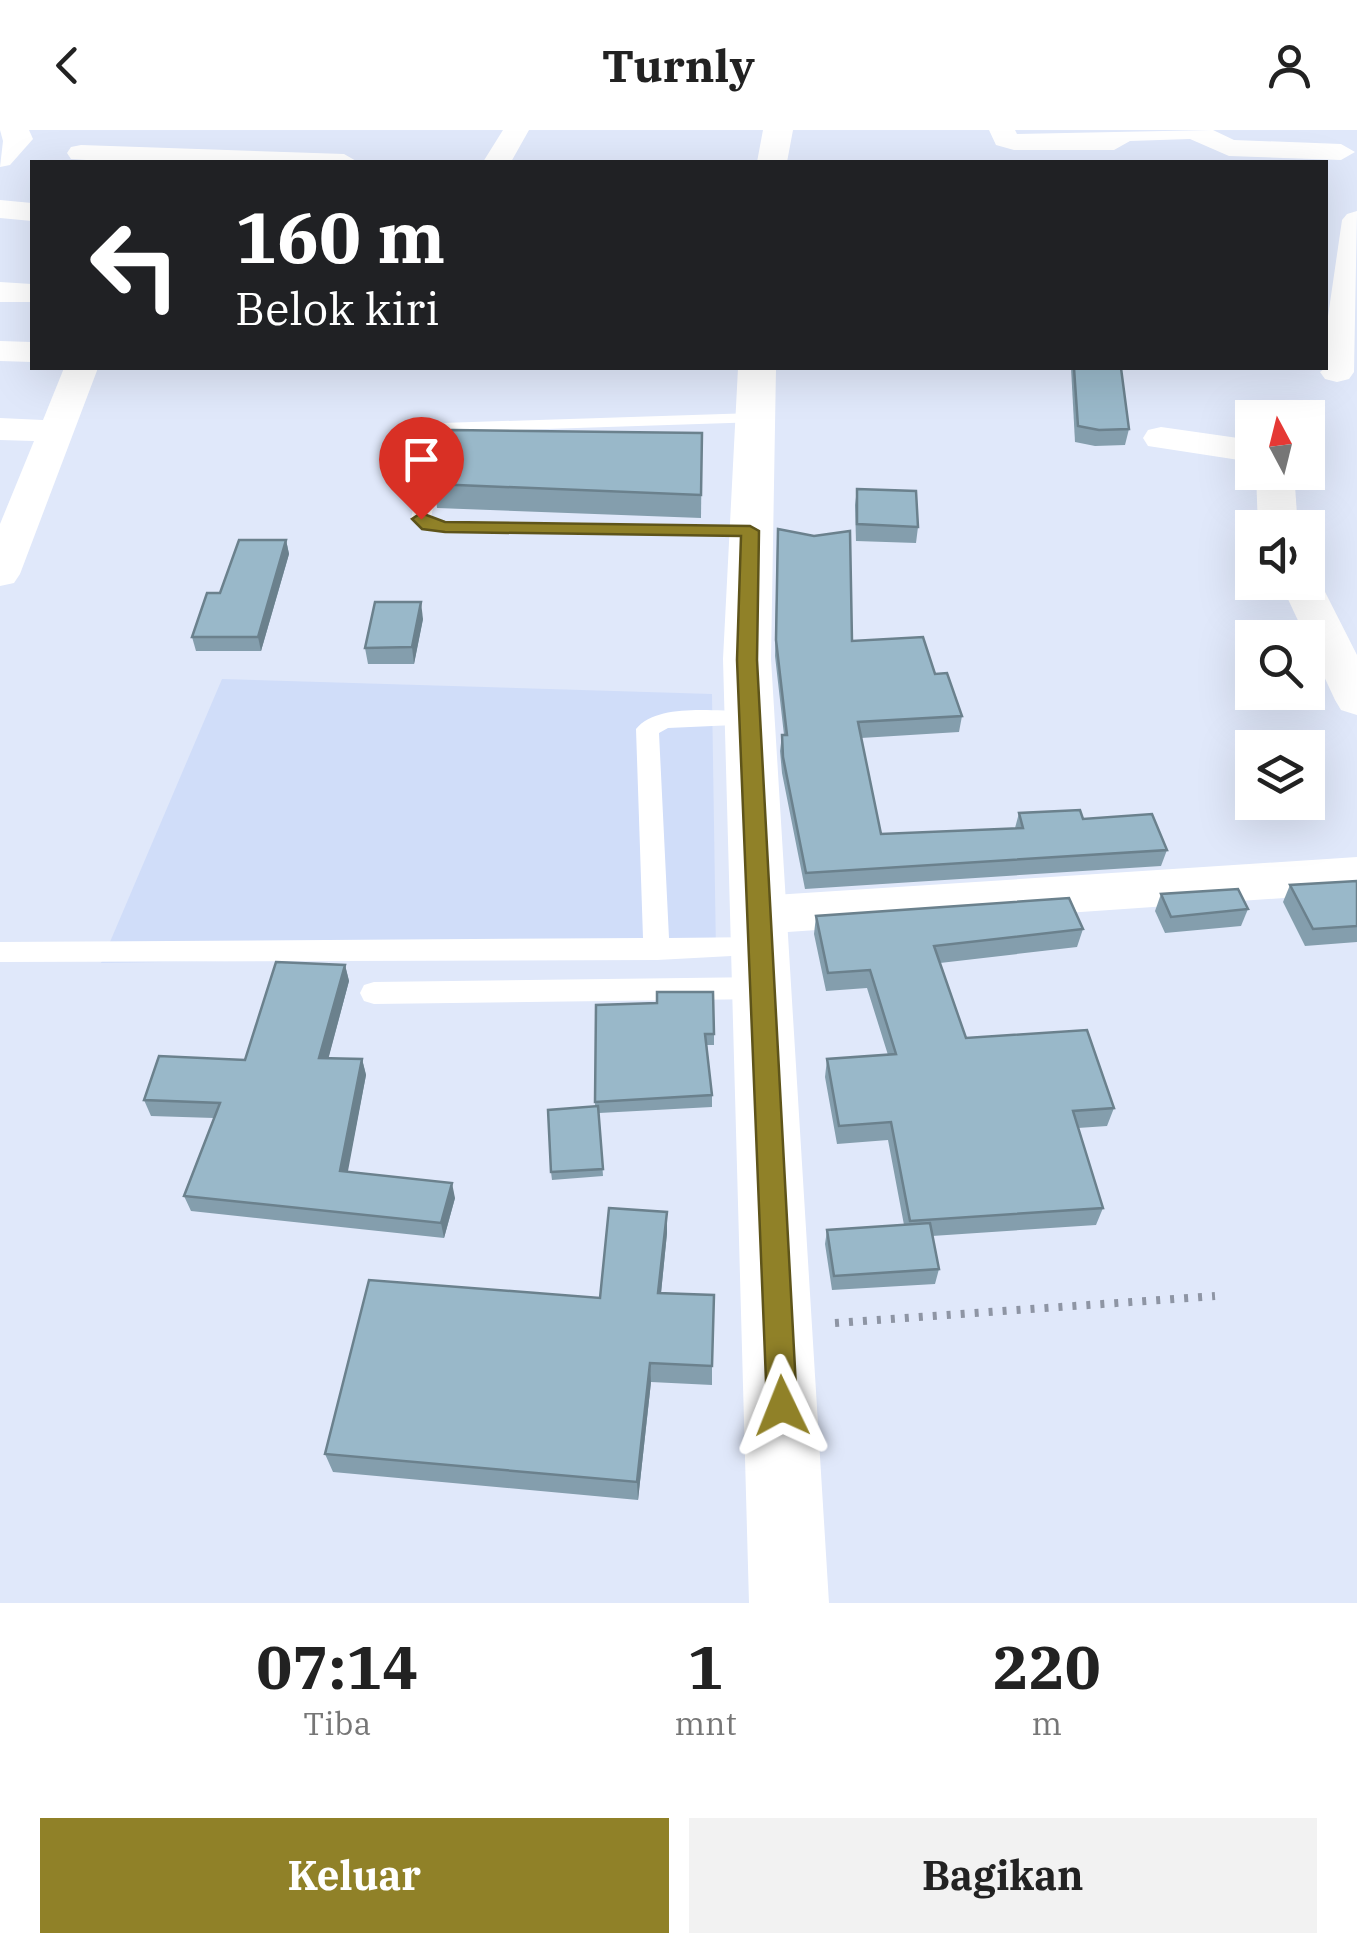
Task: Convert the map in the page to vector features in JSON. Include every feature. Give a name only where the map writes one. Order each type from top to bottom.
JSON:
[{"type":"main road","points":[[772,160],[778,130]]},
{"type":"main road","points":[[755,393],[750,719],[789,1603]]},
{"type":"street","points":[[202,159],[228,130]]},
{"type":"street","points":[[498,160],[516,130]]},
{"type":"street","points":[[1002,130],[1006,139],[1014,142],[1097,145],[1114,142],[1121,131],[1192,131],[1230,148],[1338,155]]},
{"type":"street","points":[[0,132],[19,135],[20,139],[0,159]]},
{"type":"street","points":[[81,153],[249,160]]},
{"type":"street","points":[[0,209],[30,212]]},
{"type":"street","points":[[1328,214],[1357,219],[1336,371]]},
{"type":"street","points":[[0,292],[30,294]]},
{"type":"street","points":[[0,351],[30,352]]},
{"type":"street","points":[[0,574],[12,508],[59,431],[80,370]]},
{"type":"street","points":[[0,429],[59,431]]},
{"type":"street","points":[[1162,438],[1235,449]]},
{"type":"street","points":[[1309,600],[1357,700]]},
{"type":"street","points":[[761,950],[1357,876]]},
{"type":"lane","points":[[750,531],[445,527],[428,526],[421,519],[438,433],[448,428],[755,393]]},
{"type":"lane","points":[[657,950],[647,729],[665,722],[750,719]]},
{"type":"lane","points":[[0,952],[761,950]]},
{"type":"lane","points":[[374,993],[761,950]]},
{"type":"path","points":[[779,1327],[1214,1296]]},
{"type":"shaded area","points":[[222,679],[712,694],[716,953],[101,963]]},
{"type":"building","points":[[1074,370],[1121,370],[1129,429],[1078,426]]},
{"type":"building","points":[[452,430],[702,433],[701,495],[434,484]]},
{"type":"building","points":[[857,489],[916,491],[918,527],[857,524]]},
{"type":"building","points":[[778,529],[814,536],[850,531],[852,641],[923,637],[935,674],[947,673],[962,716],[858,722],[881,834],[1023,828],[1019,813],[1080,810],[1083,819],[1152,814],[1167,850],[806,873],[783,757],[782,735],[787,735],[776,640]]},
{"type":"building","points":[[239,540],[286,540],[258,637],[192,637],[207,593],[220,593]]},
{"type":"building","points":[[375,602],[421,602],[412,647],[365,648]]},
{"type":"building","points":[[1357,881],[1357,926],[1313,929],[1290,885]]},
{"type":"building","points":[[1238,889],[1248,909],[1171,917],[1161,894]]},
{"type":"building","points":[[1069,898],[1083,929],[934,946],[966,1038],[1087,1030],[1114,1108],[1073,1111],[1103,1208],[910,1221],[891,1122],[839,1126],[827,1059],[896,1054],[870,970],[828,973],[816,916]]},
{"type":"building","points":[[276,962],[345,965],[319,1058],[362,1059],[340,1171],[452,1183],[441,1223],[184,1196],[220,1103],[144,1100],[159,1056],[245,1060]]},
{"type":"building","points":[[657,992],[713,992],[714,1034],[705,1034],[712,1095],[595,1102],[596,1005],[657,1003]]},
{"type":"building","points":[[598,1106],[603,1169],[551,1172],[548,1110]]},
{"type":"building","points":[[609,1208],[667,1212],[658,1293],[714,1295],[712,1366],[650,1363],[637,1482],[325,1454],[369,1280],[600,1298]]},
{"type":"building","points":[[930,1223],[939,1269],[834,1276],[827,1230]]},
{"type":"route","points":[[421,519],[428,526],[445,527],[750,531],[747,660],[782,1406]]}]
